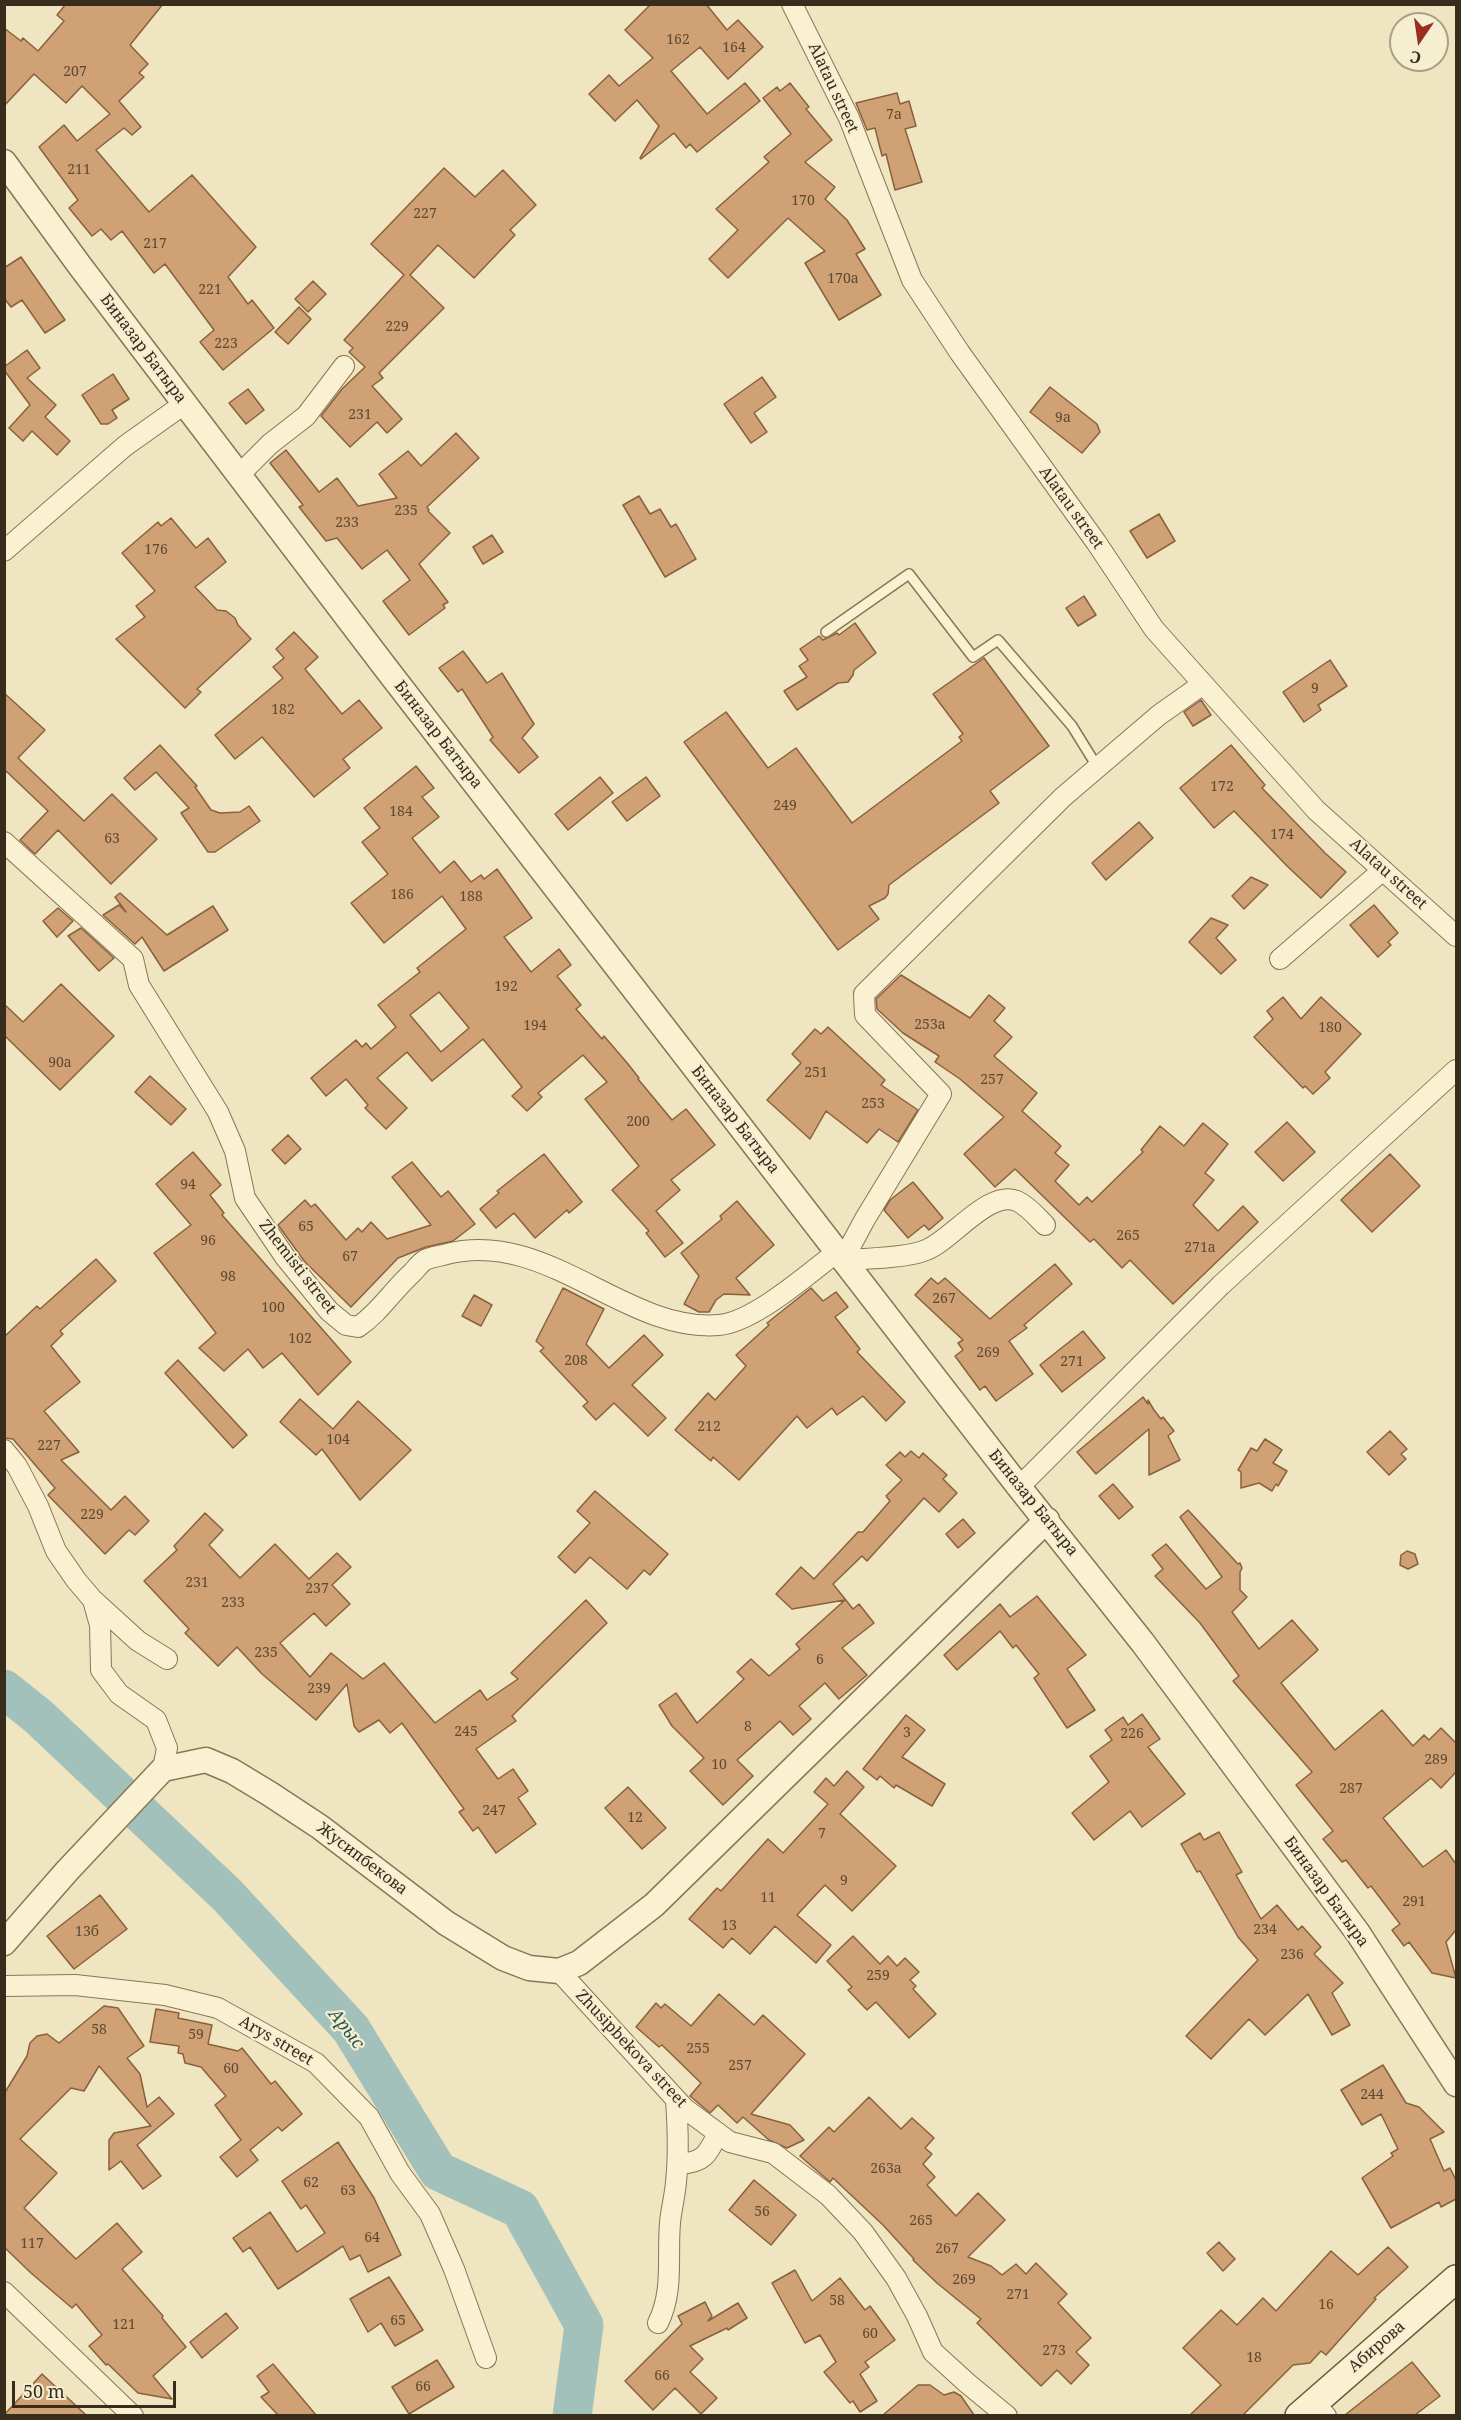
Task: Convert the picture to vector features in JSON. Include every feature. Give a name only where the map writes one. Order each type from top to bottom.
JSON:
[{"type":"main road","name":"Абирова","points":[[1313,2411],[1456,2279]]},
{"type":"street","name":"Alatau street","points":[[792,4],[849,118],[912,280],[966,363],[1096,542],[1154,629],[1316,810],[1456,936]]},
{"type":"street","name":"Биназар Батыра","points":[[4,162],[184,404],[840,1256],[1143,1642],[1358,1933],[1456,2084]]},
{"type":"street","points":[[239,475],[270,444],[306,416],[344,366]]},
{"type":"street","points":[[4,551],[125,446],[184,404]]},
{"type":"street","points":[[840,1256],[941,1094],[865,1015],[864,994],[1063,797],[1159,715],[1203,684]]},
{"type":"street","name":"Zhemisti street","points":[[4,842],[133,960],[139,985],[218,1112],[235,1151],[245,1198],[285,1257],[329,1311],[346,1325],[358,1328],[368,1321],[401,1283],[425,1260],[480,1248],[519,1256],[567,1273],[651,1313],[686,1323],[719,1325],[745,1318],[840,1256]]},
{"type":"street","points":[[1280,959],[1383,870]]},
{"type":"street","points":[[1019,1486],[1221,1285],[1456,1070]]},
{"type":"street","points":[[840,1256],[881,1258],[926,1251],[957,1230],[981,1209],[1000,1200],[1015,1200],[1046,1225]]},
{"type":"street","points":[[4,1450],[16,1466],[38,1506],[56,1551],[76,1580],[93,1600],[138,1641],[167,1659]]},
{"type":"street","points":[[559,1971],[579,1963],[654,1905],[1047,1520]]},
{"type":"street","points":[[4,1943],[67,1871],[163,1769],[166,1748],[156,1720],[119,1694],[101,1670],[100,1625],[93,1600]]},
{"type":"street","name":"Жусипбекова","points":[[163,1769],[206,1760],[232,1771],[320,1827],[446,1923],[503,1958],[529,1968],[559,1971]]},
{"type":"street","name":"Zhusipbekova street","points":[[559,1971],[676,2100],[730,2142],[773,2153],[828,2195],[863,2232],[896,2278],[933,2352],[966,2383],[1007,2415]]},
{"type":"street","name":"Arys street","points":[[4,1986],[75,1985],[165,1995],[218,2007],[316,2063],[369,2118],[400,2172],[430,2214],[454,2269],[486,2358]]},
{"type":"street","points":[[658,2323],[664,2310],[671,2276],[668,2254],[679,2138],[676,2100]]},
{"type":"street","points":[[678,2164],[696,2163],[704,2157],[718,2133]]},
{"type":"street","points":[[4,2292],[133,2415]]},
{"type":"lane","points":[[826,632],[909,574],[973,657],[998,640],[1072,726],[1098,768]]},
{"type":"building","points":[[66,4],[163,4],[130,45],[148,64],[139,73],[144,77],[119,101],[141,127],[132,135],[124,128],[96,150],[149,212],[192,175],[256,247],[228,277],[248,304],[252,300],[274,328],[223,370],[200,342],[214,330],[165,264],[154,273],[122,231],[111,240],[101,229],[92,236],[69,208],[78,200],[39,147],[64,125],[77,141],[110,114],[82,86],[66,103],[34,74],[4,106],[4,28],[21,41],[23,38],[38,51],[64,21],[57,15]]},
{"type":"building","points":[[651,4],[706,4],[727,30],[738,20],[763,47],[728,79],[700,47],[671,71],[707,114],[745,83],[760,101],[697,152],[690,144],[686,148],[674,133],[641,159],[659,126],[637,100],[615,121],[589,94],[609,75],[619,86],[653,58],[625,30]]},
{"type":"building","points":[[790,83],[809,107],[806,109],[832,140],[805,162],[835,187],[825,199],[847,220],[865,249],[856,254],[881,295],[839,320],[805,263],[825,251],[788,218],[728,278],[709,259],[738,230],[716,209],[769,162],[764,157],[791,134],[763,98],[777,87],[780,91]]},
{"type":"building","points":[[897,93],[900,104],[909,101],[916,126],[905,129],[922,182],[895,190],[886,154],[882,156],[875,128],[867,130],[856,103]]},
{"type":"building","points":[[444,168],[475,197],[503,170],[536,205],[510,230],[515,235],[474,278],[438,245],[410,275],[444,308],[379,373],[383,378],[372,386],[402,419],[387,433],[377,422],[350,447],[321,416],[342,389],[365,367],[349,352],[353,348],[344,340],[404,275],[371,244]]},
{"type":"building","points":[[21,257],[65,320],[45,333],[22,300],[11,307],[4,298],[4,268]]},
{"type":"building","points":[[313,281],[326,294],[308,312],[295,299]]},
{"type":"building","points":[[299,307],[311,319],[288,344],[275,332]]},
{"type":"building","points":[[27,350],[40,368],[27,378],[56,405],[45,417],[70,441],[57,455],[32,431],[23,441],[9,428],[30,405],[4,367]]},
{"type":"building","points":[[113,374],[129,399],[112,410],[117,418],[108,424],[101,424],[82,395]]},
{"type":"building","points":[[762,377],[776,397],[754,413],[767,432],[751,443],[724,404]]},
{"type":"building","points":[[1050,387],[1097,424],[1100,432],[1082,453],[1030,412]]},
{"type":"building","points":[[248,389],[264,410],[246,424],[229,403]]},
{"type":"building","points":[[456,433],[479,458],[427,507],[428,511],[450,533],[419,564],[448,602],[443,605],[445,608],[409,635],[383,601],[410,580],[387,550],[362,569],[337,538],[326,541],[299,507],[303,505],[270,463],[286,450],[319,492],[337,478],[358,506],[397,498],[379,474],[408,451],[421,466]]},
{"type":"building","points":[[639,496],[650,514],[660,509],[671,527],[676,524],[696,559],[665,577],[623,505]]},
{"type":"building","points":[[1159,514],[1175,541],[1147,558],[1130,531]]},
{"type":"building","points":[[171,518],[196,548],[208,538],[226,562],[195,587],[217,610],[226,611],[235,618],[238,625],[251,639],[197,689],[201,692],[185,708],[116,639],[145,617],[136,606],[155,591],[122,553],[158,522],[161,526]]},
{"type":"building","points":[[492,535],[503,552],[483,564],[473,547]]},
{"type":"building","points":[[1084,596],[1096,615],[1078,626],[1066,608]]},
{"type":"building","points":[[855,623],[876,653],[854,670],[848,682],[838,683],[797,710],[784,691],[807,677],[799,666],[808,660],[800,649],[819,636],[823,640],[837,633],[839,635]]},
{"type":"building","points":[[294,632],[318,657],[305,669],[342,714],[359,700],[382,728],[343,759],[350,768],[314,797],[262,737],[235,759],[215,735],[283,678],[273,667],[284,658],[276,649]]},
{"type":"building","points":[[463,651],[487,683],[502,673],[534,724],[522,738],[538,757],[519,773],[490,740],[493,737],[462,689],[458,692],[439,668]]},
{"type":"building","points":[[984,658],[1049,746],[990,791],[999,803],[889,885],[885,898],[869,906],[879,919],[838,950],[684,742],[726,712],[768,768],[796,748],[852,823],[962,741],[959,737],[963,734],[933,694]]},
{"type":"building","points":[[1330,660],[1347,686],[1318,705],[1321,710],[1304,722],[1283,692]]},
{"type":"building","points":[[4,693],[45,730],[18,758],[84,821],[112,794],[157,839],[111,884],[58,830],[35,854],[20,840],[48,811],[6,771],[4,773]]},
{"type":"building","points":[[1201,700],[1211,715],[1193,726],[1184,712]]},
{"type":"building","points":[[160,745],[197,786],[195,787],[211,810],[220,813],[240,812],[249,806],[260,821],[215,852],[208,852],[181,813],[189,808],[156,772],[135,790],[124,778]]},
{"type":"building","points":[[1231,745],[1265,785],[1262,788],[1346,872],[1321,898],[1234,811],[1214,828],[1180,788]]},
{"type":"building","points":[[416,766],[434,788],[422,797],[439,817],[412,838],[440,873],[454,861],[471,882],[481,875],[484,879],[497,869],[532,918],[504,937],[531,972],[559,949],[571,965],[557,976],[581,1005],[576,1009],[602,1039],[604,1036],[672,1120],[686,1109],[715,1145],[671,1180],[680,1190],[656,1211],[683,1243],[665,1257],[646,1233],[649,1231],[612,1190],[639,1166],[585,1099],[607,1082],[583,1055],[538,1093],[542,1097],[527,1111],[512,1096],[522,1087],[483,1039],[432,1081],[407,1052],[377,1078],[407,1108],[386,1129],[365,1108],[368,1105],[346,1079],[326,1096],[311,1078],[356,1040],[362,1047],[366,1043],[371,1049],[396,1027],[378,1005],[420,972],[417,968],[466,929],[442,896],[384,943],[351,903],[388,874],[362,842],[380,828],[364,808]],"holes":[[[439,992],[469,1028],[441,1052],[410,1015]]]},
{"type":"building","points":[[600,777],[613,793],[568,830],[555,814]]},
{"type":"building","points":[[646,777],[660,796],[627,821],[612,802]]},
{"type":"building","points":[[1139,822],[1153,838],[1106,880],[1092,863]]},
{"type":"building","points":[[1251,877],[1268,885],[1244,909],[1232,896]]},
{"type":"building","points":[[120,893],[167,935],[213,906],[228,930],[164,971],[142,937],[135,944],[103,915],[119,905],[126,912],[115,897]]},
{"type":"building","points":[[1374,905],[1398,933],[1388,942],[1391,945],[1378,957],[1350,925]]},
{"type":"building","points":[[58,908],[73,921],[57,937],[43,921]]},
{"type":"building","points":[[1211,918],[1228,925],[1216,938],[1236,960],[1221,974],[1189,942]]},
{"type":"building","points":[[81,928],[114,958],[99,971],[68,936]]},
{"type":"building","points":[[901,975],[970,1018],[989,995],[1005,1008],[994,1021],[1012,1037],[994,1056],[1037,1093],[1022,1111],[1061,1146],[1055,1153],[1069,1165],[1055,1181],[1079,1205],[1087,1197],[1092,1202],[1143,1152],[1141,1150],[1160,1126],[1184,1146],[1203,1123],[1228,1144],[1205,1173],[1214,1180],[1193,1205],[1218,1231],[1243,1206],[1258,1222],[1173,1304],[1130,1260],[1122,1268],[1094,1239],[1090,1242],[1015,1169],[995,1187],[964,1154],[1004,1117],[960,1079],[935,1062],[939,1056],[903,1033],[877,1009],[876,999]]},
{"type":"building","points":[[61,984],[114,1036],[60,1090],[4,1035],[4,1004],[23,1022]]},
{"type":"building","points":[[1283,997],[1301,1019],[1321,997],[1361,1034],[1325,1072],[1330,1078],[1313,1094],[1305,1086],[1303,1088],[1254,1037],[1273,1019],[1267,1011]]},
{"type":"building","points":[[828,1027],[885,1080],[881,1085],[918,1110],[898,1142],[879,1129],[867,1143],[826,1111],[810,1139],[767,1100],[801,1063],[792,1054],[815,1029],[821,1034]]},
{"type":"building","points":[[150,1076],[186,1109],[171,1125],[135,1092]]},
{"type":"building","points":[[1287,1122],[1315,1152],[1283,1181],[1255,1152]]},
{"type":"building","points":[[288,1135],[301,1149],[285,1164],[272,1150]]},
{"type":"building","points":[[193,1152],[221,1185],[210,1195],[224,1213],[222,1215],[351,1362],[318,1395],[282,1353],[263,1368],[248,1349],[224,1371],[199,1348],[216,1333],[154,1253],[191,1225],[156,1184]]},
{"type":"building","points":[[544,1154],[582,1202],[569,1213],[567,1210],[535,1238],[514,1213],[496,1228],[480,1209],[499,1193],[497,1191]]},
{"type":"building","points":[[1390,1154],[1420,1186],[1372,1232],[1341,1200]]},
{"type":"building","points":[[412,1162],[441,1197],[448,1191],[475,1224],[453,1241],[426,1247],[398,1258],[351,1307],[305,1262],[278,1225],[305,1200],[311,1207],[315,1204],[346,1240],[358,1228],[362,1232],[371,1222],[387,1239],[431,1225],[392,1177]]},
{"type":"building","points":[[913,1182],[943,1218],[929,1230],[924,1225],[908,1238],[884,1210],[890,1200]]},
{"type":"building","points":[[737,1201],[774,1245],[736,1278],[750,1295],[724,1294],[716,1300],[709,1312],[699,1312],[684,1304],[699,1276],[681,1253],[722,1219],[720,1216]]},
{"type":"building","points":[[96,1259],[116,1281],[60,1331],[63,1334],[51,1346],[80,1382],[44,1411],[79,1452],[61,1460],[111,1510],[125,1496],[149,1521],[135,1535],[129,1530],[105,1554],[48,1495],[55,1488],[13,1439],[4,1438],[4,1337],[37,1306],[40,1309]]},
{"type":"building","points":[[1055,1264],[1072,1284],[1024,1325],[1027,1328],[1009,1341],[1033,1374],[996,1401],[985,1386],[980,1390],[955,1356],[963,1350],[958,1343],[963,1340],[915,1295],[931,1278],[938,1284],[945,1278],[990,1319]]},
{"type":"building","points":[[563,1288],[604,1309],[586,1344],[609,1368],[644,1335],[663,1355],[632,1385],[666,1418],[648,1436],[614,1403],[596,1420],[583,1406],[588,1402],[540,1351],[544,1348],[536,1341]]},
{"type":"building","points":[[811,1288],[823,1301],[836,1292],[848,1307],[835,1317],[860,1349],[857,1352],[905,1402],[886,1421],[863,1396],[837,1415],[832,1408],[807,1428],[797,1416],[739,1480],[713,1457],[711,1461],[675,1430],[708,1393],[715,1400],[746,1366],[736,1355],[769,1325],[767,1323]]},
{"type":"building","points":[[474,1295],[492,1305],[481,1326],[462,1316]]},
{"type":"building","points":[[1083,1331],[1105,1358],[1062,1392],[1040,1365]]},
{"type":"building","points":[[178,1360],[247,1435],[233,1448],[165,1373]]},
{"type":"building","points":[[1143,1397],[1174,1431],[1168,1436],[1180,1460],[1149,1475],[1149,1429],[1096,1474],[1077,1452]]},
{"type":"building","points":[[300,1399],[333,1429],[358,1401],[411,1450],[360,1500],[322,1449],[316,1455],[280,1422]]},
{"type":"building","points":[[1390,1431],[1407,1449],[1401,1454],[1406,1459],[1389,1475],[1367,1452]]},
{"type":"building","points":[[1265,1439],[1282,1450],[1273,1463],[1287,1471],[1272,1491],[1259,1483],[1241,1488],[1241,1472],[1238,1470],[1251,1448],[1257,1451]]},
{"type":"building","points":[[911,1451],[919,1458],[923,1453],[947,1475],[943,1479],[957,1493],[939,1512],[924,1498],[867,1561],[862,1556],[833,1584],[853,1609],[859,1604],[874,1623],[842,1648],[867,1675],[839,1699],[825,1683],[799,1706],[811,1719],[793,1735],[780,1721],[737,1760],[753,1776],[723,1805],[690,1771],[704,1758],[672,1726],[659,1705],[676,1693],[697,1723],[744,1679],[737,1672],[751,1659],[769,1676],[800,1649],[796,1644],[845,1600],[792,1609],[776,1594],[801,1567],[814,1579],[858,1532],[863,1532],[890,1501],[886,1496],[902,1480],[886,1465],[900,1452],[905,1457]]},
{"type":"building","points":[[1113,1484],[1133,1507],[1119,1519],[1099,1496]]},
{"type":"building","points":[[595,1491],[668,1554],[650,1575],[644,1570],[627,1589],[590,1557],[575,1573],[558,1557],[590,1523],[577,1511]]},
{"type":"building","points":[[1188,1510],[1238,1564],[1240,1563],[1242,1568],[1240,1590],[1247,1597],[1232,1612],[1259,1649],[1292,1620],[1318,1650],[1281,1683],[1335,1750],[1382,1710],[1413,1746],[1424,1735],[1429,1740],[1441,1728],[1456,1743],[1456,1772],[1441,1788],[1431,1778],[1383,1818],[1423,1867],[1446,1850],[1456,1864],[1456,1930],[1446,1942],[1456,1978],[1432,1973],[1409,1942],[1404,1946],[1392,1930],[1400,1924],[1371,1886],[1368,1888],[1346,1860],[1342,1862],[1323,1839],[1333,1831],[1296,1785],[1312,1772],[1233,1681],[1239,1676],[1200,1623],[1155,1576],[1163,1569],[1152,1555],[1166,1544],[1206,1589],[1222,1577],[1180,1517]]},
{"type":"building","points":[[205,1513],[223,1530],[209,1545],[240,1578],[275,1544],[309,1579],[337,1553],[351,1567],[332,1585],[350,1604],[326,1626],[314,1613],[280,1643],[310,1677],[331,1653],[363,1679],[384,1663],[435,1723],[480,1690],[487,1700],[518,1679],[511,1673],[586,1600],[607,1623],[512,1716],[516,1721],[476,1749],[498,1779],[513,1769],[528,1791],[518,1798],[536,1824],[496,1853],[478,1827],[473,1831],[459,1812],[464,1809],[402,1723],[390,1733],[379,1720],[359,1732],[354,1726],[347,1684],[316,1720],[262,1674],[237,1647],[218,1666],[185,1633],[189,1629],[144,1581],[177,1550],[174,1546]]},
{"type":"building","points":[[963,1519],[975,1533],[958,1548],[946,1534]]},
{"type":"building","points":[[1407,1551],[1415,1554],[1418,1564],[1408,1569],[1400,1565],[1401,1555]]},
{"type":"building","points":[[1037,1596],[1086,1655],[1067,1669],[1095,1710],[1067,1728],[1034,1678],[1039,1674],[1016,1645],[1013,1648],[1000,1631],[957,1670],[944,1655],[1000,1604],[1010,1617]]},
{"type":"building","points":[[1142,1714],[1160,1739],[1148,1747],[1185,1794],[1142,1827],[1130,1811],[1094,1840],[1072,1813],[1109,1782],[1090,1756],[1112,1740],[1105,1730],[1123,1717],[1128,1725]]},
{"type":"building","points":[[906,1715],[925,1730],[902,1757],[945,1784],[932,1806],[896,1785],[894,1788],[880,1776],[877,1780],[863,1769]]},
{"type":"building","points":[[847,1771],[864,1787],[840,1814],[896,1866],[852,1911],[825,1885],[797,1915],[831,1945],[816,1963],[775,1926],[750,1954],[732,1938],[723,1948],[689,1919],[717,1888],[721,1891],[768,1839],[783,1853],[828,1804],[814,1792],[826,1778],[834,1786]]},
{"type":"building","points":[[628,1787],[666,1828],[642,1849],[605,1808]]},
{"type":"building","points":[[1219,1832],[1242,1872],[1236,1875],[1261,1919],[1277,1905],[1298,1930],[1302,1926],[1321,1947],[1314,1954],[1343,1983],[1332,1993],[1350,2025],[1332,2035],[1308,1994],[1265,2035],[1249,2019],[1211,2059],[1186,2036],[1258,1960],[1238,1937],[1200,1871],[1197,1872],[1181,1844],[1200,1833],[1204,1840]]},
{"type":"building","points":[[100,1895],[127,1929],[74,1969],[47,1936]]},
{"type":"building","points":[[853,1936],[880,1964],[888,1956],[897,1966],[905,1958],[919,1972],[910,1980],[916,1986],[913,1989],[936,2014],[909,2038],[876,2002],[867,2010],[848,1990],[852,1987],[827,1961]]},
{"type":"building","points":[[719,1994],[754,2025],[763,2015],[805,2054],[751,2114],[790,2125],[804,2140],[787,2148],[769,2140],[743,2117],[737,2123],[718,2105],[710,2113],[690,2096],[701,2083],[662,2045],[659,2047],[636,2027],[656,2003],[661,2008],[665,2004],[691,2026]]},
{"type":"building","points":[[104,2006],[118,2008],[144,2046],[127,2058],[140,2074],[147,2107],[159,2097],[174,2114],[137,2145],[161,2176],[143,2189],[121,2161],[109,2170],[109,2140],[114,2133],[151,2126],[99,2066],[84,2091],[71,2088],[20,2139],[57,2173],[24,2208],[76,2259],[117,2223],[142,2252],[122,2269],[163,2316],[162,2318],[186,2347],[153,2376],[172,2399],[138,2393],[108,2364],[106,2365],[89,2346],[102,2335],[76,2304],[72,2308],[4,2247],[4,2094],[27,2056],[30,2043],[37,2036],[47,2034],[59,2043]]},
{"type":"building","points":[[156,2009],[179,2013],[178,2018],[212,2025],[208,2044],[238,2051],[242,2048],[271,2084],[275,2081],[302,2114],[282,2131],[278,2127],[250,2150],[258,2160],[237,2177],[220,2157],[241,2140],[215,2105],[226,2096],[201,2067],[185,2063],[183,2054],[178,2053],[179,2046],[150,2042]]},
{"type":"building","points":[[1383,2065],[1406,2103],[1419,2107],[1444,2132],[1430,2139],[1444,2171],[1450,2168],[1456,2180],[1456,2199],[1441,2207],[1439,2202],[1391,2228],[1362,2178],[1393,2156],[1391,2153],[1398,2149],[1381,2114],[1362,2125],[1341,2090]]},
{"type":"building","points":[[869,2097],[901,2129],[912,2118],[934,2138],[925,2148],[932,2154],[923,2164],[935,2177],[927,2185],[956,2216],[978,2193],[1005,2220],[968,2257],[991,2266],[1002,2275],[1016,2264],[1026,2274],[1036,2263],[1067,2294],[1058,2303],[1091,2338],[1076,2352],[1089,2365],[1071,2384],[1057,2370],[1041,2386],[977,2323],[981,2319],[913,2260],[883,2225],[833,2178],[830,2182],[800,2156],[829,2127],[834,2132]]},
{"type":"building","points":[[338,2142],[374,2198],[401,2255],[368,2272],[360,2255],[350,2260],[343,2246],[278,2289],[250,2247],[243,2252],[233,2238],[270,2212],[297,2252],[325,2233],[306,2205],[301,2209],[282,2181]]},
{"type":"building","points":[[754,2180],[796,2215],[771,2245],[729,2210]]},
{"type":"building","points":[[1219,2242],[1235,2259],[1223,2271],[1207,2253]]},
{"type":"building","points":[[1388,2247],[1408,2267],[1374,2298],[1376,2299],[1326,2355],[1321,2351],[1310,2363],[1293,2365],[1243,2415],[1190,2415],[1221,2385],[1183,2348],[1221,2310],[1237,2325],[1263,2298],[1276,2311],[1331,2251],[1358,2275]]},
{"type":"building","points":[[795,2270],[812,2301],[840,2278],[865,2310],[870,2306],[895,2340],[865,2362],[869,2367],[860,2374],[877,2401],[860,2412],[853,2401],[850,2403],[824,2372],[836,2362],[820,2335],[805,2343],[772,2283]]},
{"type":"building","points":[[389,2277],[423,2330],[395,2346],[381,2323],[368,2332],[350,2299]]},
{"type":"building","points":[[705,2302],[712,2316],[708,2321],[738,2303],[747,2318],[728,2330],[727,2328],[690,2346],[703,2359],[690,2372],[717,2398],[701,2414],[675,2388],[653,2410],[625,2381],[682,2324],[678,2316]]},
{"type":"building","points":[[226,2313],[238,2328],[202,2358],[190,2342]]},
{"type":"building","points":[[437,2360],[454,2387],[409,2414],[392,2387]]},
{"type":"building","points":[[1412,2362],[1440,2396],[1415,2415],[1345,2415]]},
{"type":"building","points":[[273,2364],[316,2415],[278,2415],[261,2397],[269,2392],[257,2376]]},
{"type":"building","points":[[42,2374],[86,2415],[4,2415]]},
{"type":"building","points":[[918,2385],[930,2385],[944,2395],[954,2392],[961,2396],[974,2415],[883,2415]]},
{"type":"waterway","name":"Арыс","points":[[4,1689],[39,1717],[227,1895],[351,2029],[438,2171],[520,2209],[584,2325],[572,2416]]}]
